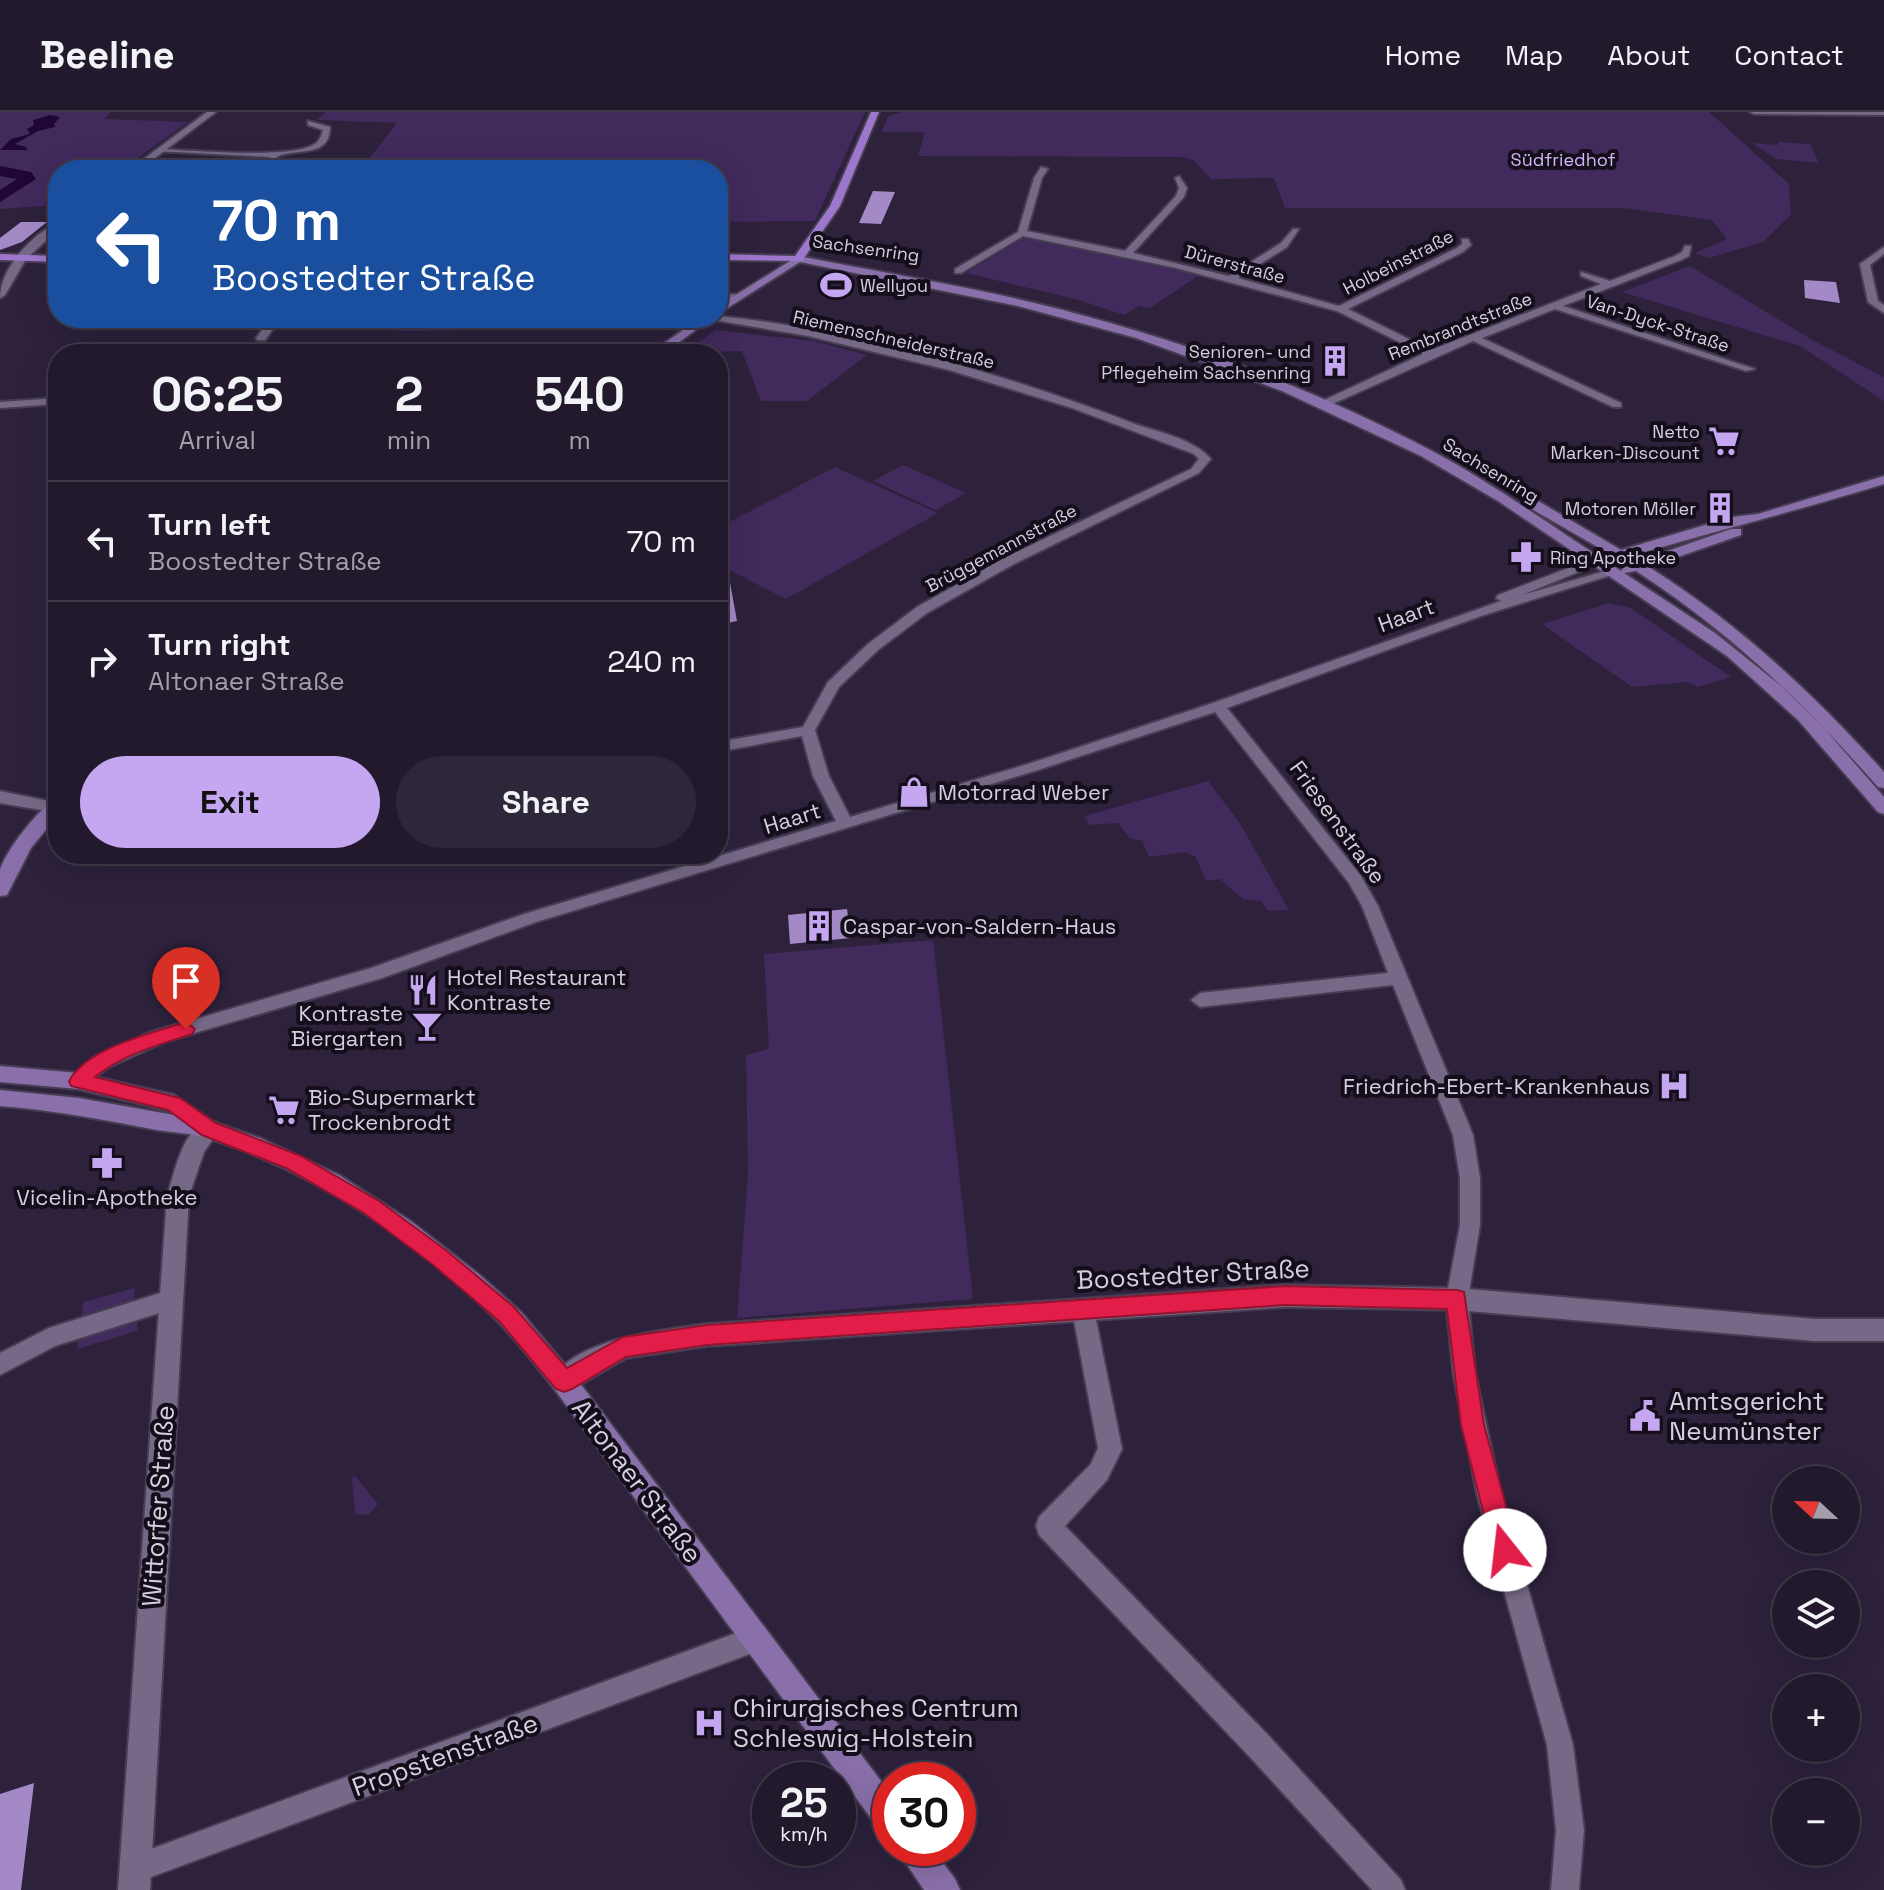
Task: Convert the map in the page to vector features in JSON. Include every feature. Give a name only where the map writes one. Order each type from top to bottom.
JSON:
[{"type":"main road","points":[[728,304],[798,259],[835,206],[875,112]]},
{"type":"main road","points":[[0,257],[48,258]]},
{"type":"main road","points":[[728,257],[798,259]]},
{"type":"main road","name":"Sachsenring","points":[[798,259],[965,290],[1074,317],[1208,358],[1329,402],[1454,458],[1618,555],[1765,658],[1822,713],[1884,783]]},
{"type":"main road","points":[[669,344],[693,328]]},
{"type":"main road","name":"Sachsenring","points":[[1329,402],[1473,479],[1698,629],[1773,687],[1815,728],[1884,808]]},
{"type":"main road","name":"Haart","points":[[1597,562],[1884,480]]},
{"type":"main road","name":"Haart","points":[[1615,572],[1691,550],[1750,526],[1759,518]]},
{"type":"main road","points":[[1667,587],[1663,569],[1672,559],[1691,550]]},
{"type":"main road","points":[[0,890],[10,866],[48,815]]},
{"type":"main road","name":"Altonaer Straße","points":[[0,1074],[78,1081],[174,1103],[209,1129]]},
{"type":"main road","name":"Altonaer Straße","points":[[26,1100],[56,1092],[78,1081]]},
{"type":"main road","name":"Altonaer Straße","points":[[0,1098],[97,1108],[209,1129],[294,1162],[381,1213],[506,1314],[564,1382],[872,1794]]},
{"type":"main road","points":[[926,1866],[944,1890]]},
{"type":"street","points":[[146,160],[212,112]]},
{"type":"street","points":[[1754,112],[1884,113]]},
{"type":"street","points":[[158,151],[278,153],[318,147],[327,129],[311,123]]},
{"type":"street","points":[[271,160],[278,153]]},
{"type":"street","points":[[958,271],[1022,233],[1038,178],[1044,169]]},
{"type":"street","points":[[1128,253],[1180,197],[1183,188],[1179,178]]},
{"type":"street","points":[[1232,278],[1284,245],[1296,231]]},
{"type":"street","name":"Dürerstraße","points":[[1022,233],[1128,253],[1340,309],[1431,354]]},
{"type":"street","points":[[0,295],[22,257],[48,234]]},
{"type":"street","name":"Holbeinstraße","points":[[1340,309],[1460,250],[1467,245],[1465,241]]},
{"type":"street","name":"Rembrandtstraße","points":[[1329,402],[1431,354],[1678,258],[1686,254],[1688,248]]},
{"type":"street","points":[[1884,250],[1865,264],[1873,302],[1884,310]]},
{"type":"street","points":[[1584,274],[1611,285]]},
{"type":"street","points":[[728,298],[739,297]]},
{"type":"street","name":"Van-Dyck-Straße","points":[[1557,307],[1750,369]]},
{"type":"street","name":"Riemenschneiderstraße","points":[[728,321],[811,333],[963,368],[1116,419]]},
{"type":"street","points":[[261,338],[268,328]]},
{"type":"street","points":[[1474,338],[1617,405]]},
{"type":"street","points":[[0,405],[48,402]]},
{"type":"street","name":"Brüggemannstraße","points":[[808,730],[833,685],[873,647],[922,610],[1009,561],[1195,471],[1205,459],[1198,452],[1116,419]]},
{"type":"street","name":"Haart","points":[[1476,613],[1515,591],[1597,562]]},
{"type":"street","name":"Haart","points":[[728,859],[1218,706],[1476,613],[1615,572]]},
{"type":"street","name":"Friesenstraße","points":[[1218,706],[1355,880],[1370,906],[1463,1135],[1468,1163],[1470,1225],[1457,1299],[1473,1425],[1560,1745],[1570,1830],[1565,1890]]},
{"type":"street","points":[[728,745],[808,730],[821,776],[846,824]]},
{"type":"street","points":[[0,797],[48,805]]},
{"type":"street","name":"Haart","points":[[78,1081],[100,1063],[158,1037],[376,973],[530,918],[712,864]]},
{"type":"street","points":[[1200,1000],[1399,978]]},
{"type":"street","name":"Wittorfer Straße","points":[[134,1880],[178,1196],[194,1148],[209,1129]]},
{"type":"street","name":"Boostedter Straße","points":[[564,1382],[623,1347],[707,1335],[1285,1296],[1457,1299],[1814,1330],[1884,1330]]},
{"type":"street","points":[[0,1365],[49,1338],[170,1300]]},
{"type":"street","points":[[1083,1310],[1110,1449],[1099,1472],[1048,1526],[1258,1745],[1391,1890]]},
{"type":"street","name":"Propstenstraße","points":[[134,1880],[755,1639]]},
{"type":"green space","points":[[0,112],[110,112],[105,119],[188,122],[135,160],[48,160],[48,206],[0,209]]},
{"type":"green space","points":[[326,112],[865,112],[815,221],[728,222],[728,160],[368,160],[397,123],[317,120]]},
{"type":"green space","name":"Südfriedhof","points":[[901,112],[1709,112],[1789,184],[1791,215],[1763,242],[1709,258],[1695,253],[1727,239],[1712,220],[1624,208],[1285,208],[1274,178],[1211,179],[1193,160],[1183,157],[918,156],[925,132],[882,132],[888,116]]},
{"type":"green space","points":[[1779,142],[1810,144],[1819,163],[1776,159],[1752,143],[1778,145]]},
{"type":"green space","points":[[1024,238],[1199,275],[1150,308],[1139,306],[1124,315],[1079,300],[966,273]]},
{"type":"green space","points":[[1690,266],[1816,342],[1884,377],[1884,401],[1800,346],[1622,292]]},
{"type":"green space","points":[[398,328],[558,328],[558,329],[397,331]]},
{"type":"green space","points":[[715,330],[814,341],[867,355],[807,401],[761,401],[742,351],[728,351],[728,344],[696,344]]},
{"type":"green space","points":[[903,465],[966,493],[936,510],[873,481]]},
{"type":"green space","points":[[835,467],[938,513],[786,599],[728,569],[728,523]]},
{"type":"green space","points":[[1609,603],[1631,608],[1731,677],[1697,687],[1687,682],[1632,687],[1542,624]]},
{"type":"green space","points":[[1208,781],[1239,822],[1289,910],[1268,911],[1261,901],[1243,899],[1220,879],[1206,881],[1196,857],[1184,852],[1149,857],[1142,841],[1130,838],[1118,823],[1089,825],[1084,816]]},
{"type":"green space","points":[[933,940],[973,1299],[737,1318],[748,1174],[746,1055],[769,1049],[764,954]]},
{"type":"green space","points":[[135,1288],[134,1300],[140,1299],[137,1331],[77,1349],[83,1302]]},
{"type":"green space","points":[[354,1475],[378,1504],[368,1515],[355,1514]]},
{"type":"shaded area","points":[[50,115],[60,117],[55,127],[38,131],[15,144],[27,150],[0,150],[11,139],[30,134],[27,129],[34,125],[33,120]]},
{"type":"building","points":[[873,191],[895,192],[881,224],[859,223]]},
{"type":"building","points":[[21,222],[47,222],[22,242],[0,250],[0,238]]},
{"type":"building","points":[[1804,280],[1836,282],[1840,303],[1805,298]]},
{"type":"building","points":[[728,572],[737,621],[728,623]]},
{"type":"building","name":"Caspar-von-Saldern-Haus","points":[[847,909],[851,938],[790,944],[788,915]]},
{"type":"building","points":[[34,1783],[21,1890],[0,1890],[0,1794]]},
{"type":"waterway","points":[[0,171],[25,175],[28,179],[0,197]]},
{"type":"place","name":"Wellyou","points":[[836,285]]},
{"type":"place","name":"Senioren- und Pflegeheim Sachsenring","points":[[1335,361]]},
{"type":"place","name":"Netto Marken-Discount","points":[[1724,441]]},
{"type":"place","name":"Motoren Möller","points":[[1720,508]]},
{"type":"place","name":"Ring Apotheke","points":[[1526,557]]},
{"type":"place","name":"Motorrad Weber","points":[[914,792]]},
{"type":"place","name":"Caspar-von-Saldern-Haus","points":[[819,926]]},
{"type":"place","name":"Hotel Restaurant Kontraste","points":[[423,990]]},
{"type":"place","name":"Kontraste Biergarten","points":[[427,1026]]},
{"type":"place","name":"Friedrich-Ebert-Krankenhaus","points":[[1674,1086]]},
{"type":"place","name":"Bio-Supermarkt Trockenbrodt","points":[[284,1110]]},
{"type":"place","name":"Vicelin-Apotheke","points":[[107,1163]]},
{"type":"place","name":"Amtsgericht Neumünster","points":[[1645,1416]]},
{"type":"place","name":"Chirurgisches Centrum Schleswig-Holstein","points":[[709,1723]]},
{"type":"route","points":[[186,1029],[130,1048],[100,1063],[78,1081],[174,1103],[209,1129],[294,1162],[372,1207],[440,1258],[506,1314],[564,1382],[605,1354],[623,1347],[707,1335],[1285,1296],[1457,1299],[1473,1425],[1505,1550]]}]
